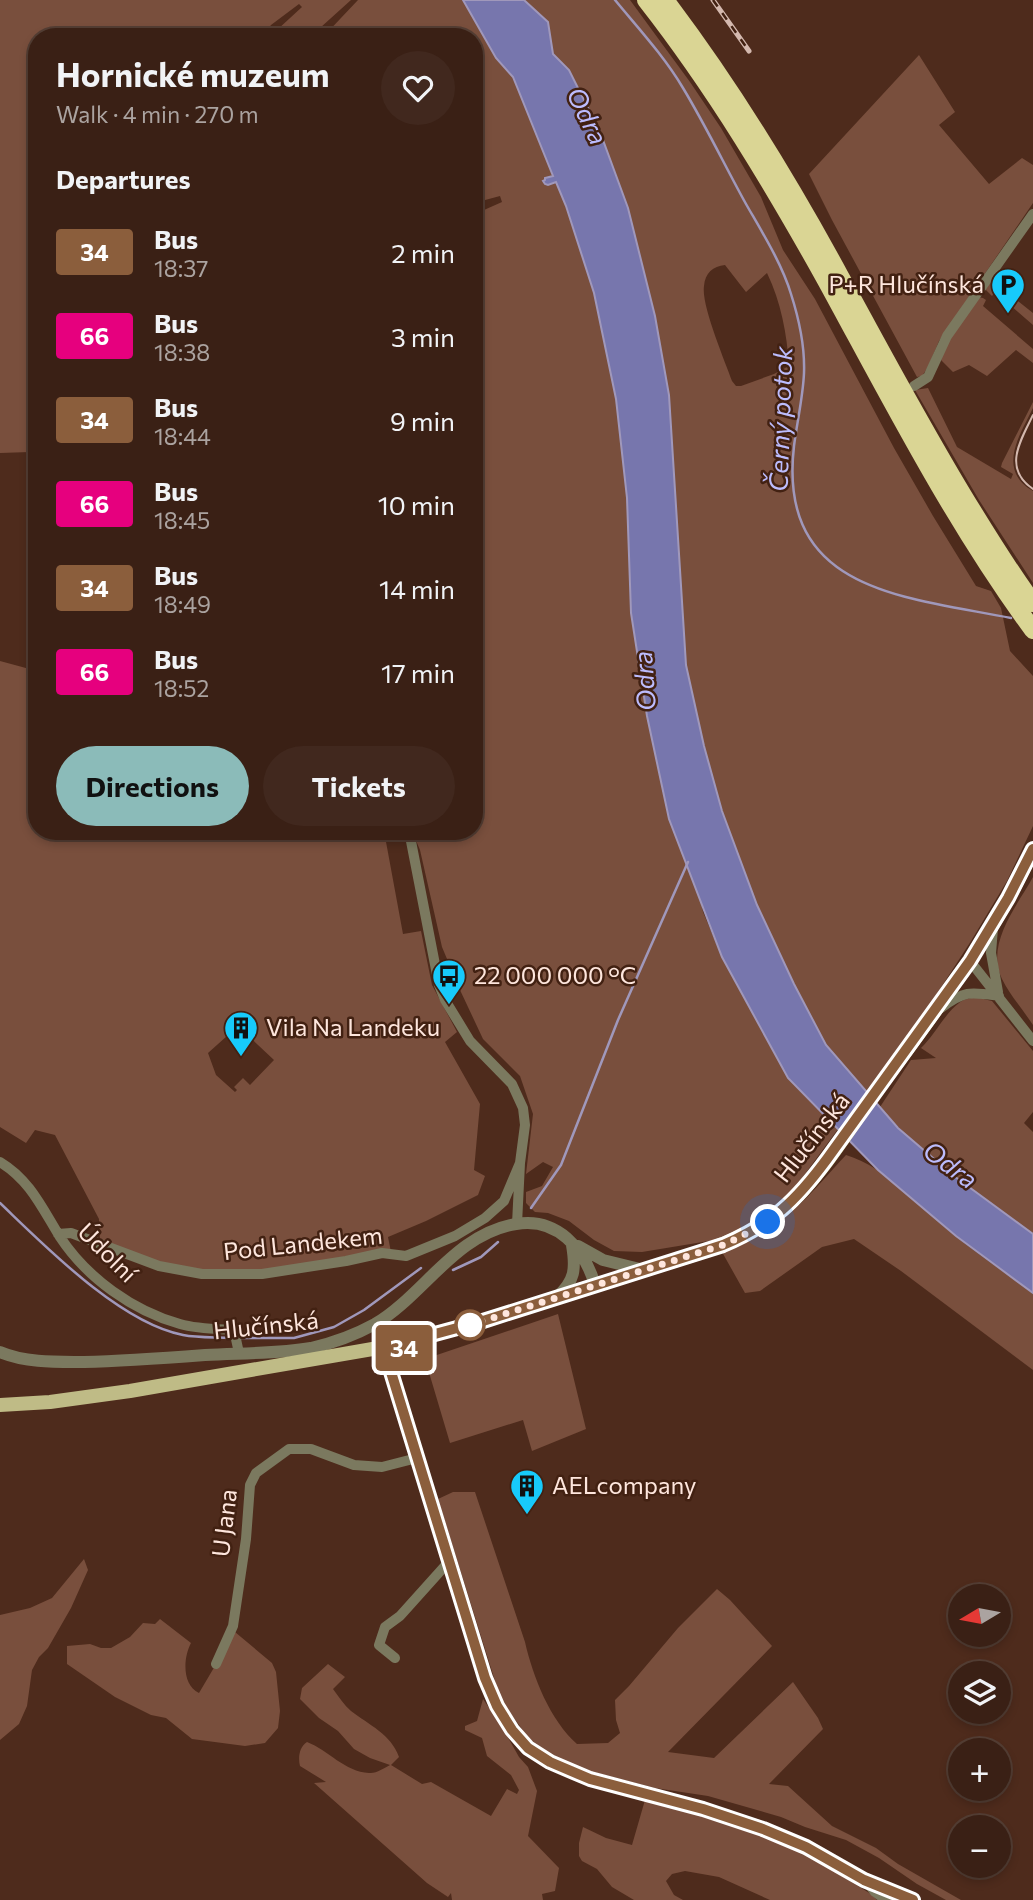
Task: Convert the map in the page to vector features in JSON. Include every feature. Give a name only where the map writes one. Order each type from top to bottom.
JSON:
[{"type":"highway","points":[[646,0],[708,86],[761,170],[827,283],[946,500],[1000,585],[1033,630]]},
{"type":"highway","points":[[665,0],[772,157],[910,406],[965,500],[1029,597]]},
{"type":"main road","name":"Hlučínská","points":[[0,1405],[50,1402],[117,1393],[384,1347],[483,1321],[723,1245],[758,1228],[794,1200],[932,1016],[993,924],[1033,849]]},
{"type":"street","points":[[914,386],[928,377],[947,336],[1033,214]]},
{"type":"street","name":"Pod Landekem","points":[[411,840],[439,985],[445,1000],[470,1041],[512,1084],[523,1108],[525,1125],[517,1224]]},
{"type":"street","points":[[993,924],[990,953],[999,996]]},
{"type":"street","points":[[970,961],[1033,1041]]},
{"type":"street","points":[[932,1016],[958,995],[973,993],[999,996]]},
{"type":"street","name":"Údolní","points":[[0,1162],[23,1180],[58,1234],[109,1290],[122,1299],[181,1324],[234,1330],[238,1344]]},
{"type":"street","name":"Pod Landekem","points":[[58,1234],[71,1233],[159,1266],[202,1274],[262,1274],[382,1253],[406,1256],[455,1236],[485,1218],[504,1201],[520,1163]]},
{"type":"street","name":"Hlučínská","points":[[0,1352],[28,1359],[65,1362],[238,1344],[310,1348],[331,1343],[387,1316],[474,1240],[500,1228],[517,1224],[548,1226],[564,1234],[594,1257],[644,1270]]},
{"type":"street","points":[[572,1241],[586,1262],[595,1285]]},
{"type":"street","points":[[557,1297],[573,1276],[575,1265],[572,1241]]},
{"type":"street","points":[[391,1372],[409,1341]]},
{"type":"street","points":[[384,1347],[491,1693],[512,1730],[532,1752],[590,1779],[703,1809],[763,1829],[806,1847],[866,1880],[914,1900]]},
{"type":"street","name":"U Jana","points":[[216,1664],[233,1626],[246,1539],[250,1485],[256,1473],[289,1449],[311,1449],[354,1465],[382,1467],[417,1458]]},
{"type":"street","points":[[395,1658],[379,1645],[386,1627],[400,1616],[449,1564]]},
{"type":"street","points":[[866,1880],[875,1892],[886,1900]]},
{"type":"shaded area","points":[[0,0],[351,0],[320,28],[279,28],[302,7],[299,4],[269,28],[28,28],[28,452],[0,453]]},
{"type":"shaded area","points":[[358,0],[463,0],[479,28],[332,28]]},
{"type":"shaded area","points":[[524,0],[630,0],[721,128],[761,197],[783,250],[815,299],[894,448],[976,586],[991,591],[1001,608],[1010,651],[1033,676],[1033,826],[1007,881],[971,941],[907,1040],[866,1091],[826,1045],[794,984],[757,905],[722,811],[686,665],[669,395],[655,316],[628,208],[600,132],[569,70],[553,54],[548,22]],"holes":[[[725,265],[746,292],[767,273],[782,318],[789,366],[774,374],[736,386],[706,306],[706,277],[710,271]]]},
{"type":"shaded area","points":[[483,35],[496,58],[513,77],[553,176],[544,181],[544,184],[555,181],[566,206],[594,293],[616,399],[627,498],[703,912],[722,957],[788,1078],[838,1129],[791,1193],[759,1220],[721,1239],[642,1252],[614,1251],[569,1221],[548,1213],[535,1212],[526,1203],[526,1192],[542,1186],[553,1167],[543,1162],[526,1174],[533,1114],[520,1076],[483,1039],[460,990],[442,947],[416,840],[483,840],[483,212],[502,202],[500,196],[483,201]]},
{"type":"shaded area","points":[[919,55],[955,112],[939,125],[989,184],[1022,158],[1033,165],[1033,203],[939,341],[922,376],[917,377],[809,174]]},
{"type":"shaded area","points":[[995,276],[1001,279],[998,285],[1033,313],[1033,325],[995,292],[992,296],[985,289]]},
{"type":"shaded area","points":[[978,297],[986,300],[983,306],[1033,349],[1033,363],[1016,350],[987,376],[969,365],[953,372],[941,360],[945,347]]},
{"type":"shaded area","points":[[928,388],[957,447],[1011,479],[1013,474],[1001,467],[1002,463],[1033,402],[1033,408],[1014,452],[1013,463],[1022,483],[1033,491],[1033,583],[979,500],[915,390]]},
{"type":"shaded area","points":[[0,661],[28,669],[28,840],[386,840],[403,934],[421,931],[432,985],[457,1032],[445,1042],[480,1104],[474,1170],[485,1176],[478,1195],[388,1237],[391,1252],[261,1272],[180,1269],[100,1242],[99,1219],[55,1135],[35,1130],[26,1143],[0,1127]],"holes":[[[240,1028],[274,1060],[250,1085],[243,1078],[234,1087],[237,1090],[235,1092],[216,1075],[208,1053],[227,1036],[231,1039]]]},
{"type":"shaded area","points":[[1033,877],[1033,1025],[1002,979],[997,952],[1005,926]]},
{"type":"shaded area","points":[[975,997],[992,1001],[1033,1051],[1033,1112],[1024,1123],[1033,1132],[1033,1234],[933,1159],[880,1107],[911,1060],[936,1058],[921,1048],[954,1007]]},
{"type":"shaded area","points":[[846,1155],[890,1179],[954,1235],[1033,1293],[1033,1370],[854,1239],[822,1247],[760,1291],[745,1293],[722,1252],[762,1233],[784,1218]]},
{"type":"shaded area","points":[[558,1314],[586,1429],[532,1451],[523,1420],[450,1443],[425,1359]]},
{"type":"shaded area","points":[[453,1492],[475,1492],[538,1683],[559,1723],[577,1744],[608,1743],[620,1733],[615,1700],[678,1628],[717,1589],[772,1646],[668,1752],[714,1758],[793,1682],[823,1729],[769,1784],[788,1786],[832,1826],[876,1848],[898,1864],[961,1900],[946,1900],[846,1840],[781,1817],[708,1796],[655,1788],[552,1759],[527,1736],[501,1700],[438,1499]]},
{"type":"shaded area","points":[[84,1559],[88,1570],[71,1608],[32,1670],[27,1706],[19,1724],[0,1740],[0,1615],[30,1608],[52,1598]]},
{"type":"shaded area","points":[[160,1619],[191,1643],[186,1656],[187,1678],[193,1689],[199,1693],[235,1632],[272,1663],[276,1672],[280,1711],[278,1728],[265,1743],[245,1746],[192,1739],[166,1718],[151,1715],[115,1697],[67,1664],[67,1646],[90,1644],[111,1648],[130,1637],[143,1623],[155,1624]]},
{"type":"shaded area","points":[[328,1664],[345,1677],[333,1689],[344,1704],[391,1742],[399,1757],[391,1765],[422,1784],[431,1782],[491,1816],[507,1789],[517,1794],[519,1790],[511,1775],[487,1756],[482,1738],[465,1730],[465,1726],[477,1721],[483,1699],[528,1767],[537,1791],[528,1836],[559,1868],[555,1891],[542,1894],[543,1900],[452,1900],[451,1893],[448,1897],[427,1883],[314,1783],[326,1782],[300,1766],[300,1753],[307,1742],[360,1772],[374,1773],[390,1765],[354,1749],[338,1731],[319,1718],[300,1699],[302,1688]]},
{"type":"shaded area","points":[[645,1800],[748,1828],[814,1859],[877,1900],[770,1900],[719,1877],[685,1871],[672,1874],[666,1881],[674,1895],[683,1900],[634,1900],[612,1887],[597,1869],[582,1861],[579,1856],[579,1843],[583,1827],[606,1838],[632,1845]]},
{"type":"water","name":"Odra","points":[[463,0],[524,0],[548,22],[553,54],[569,70],[600,132],[628,208],[655,316],[669,395],[686,665],[722,811],[757,905],[826,1045],[898,1128],[954,1176],[1033,1234],[1033,1293],[956,1236],[878,1170],[788,1078],[722,957],[669,819],[647,716],[631,613],[627,498],[616,399],[594,293],[556,182],[548,185],[543,181],[553,176],[513,77],[496,58],[483,35],[483,28],[479,28]]},
{"type":"waterway","name":"Černý potok","points":[[615,0],[676,76],[771,248],[787,283],[799,323],[804,353],[803,382],[794,446],[794,494],[806,532],[827,559],[856,579],[891,593],[930,603],[1011,618]]},
{"type":"waterway","points":[[531,1208],[561,1165],[618,1020],[688,862]]},
{"type":"waterway","points":[[0,1203],[85,1281],[134,1315],[159,1328],[183,1335],[231,1338]]},
{"type":"waterway","points":[[453,1270],[481,1257],[498,1242]]},
{"type":"waterway","points":[[238,1338],[294,1338],[334,1327],[364,1310],[421,1268]]},
{"type":"tram line","points":[[1033,415],[1020,444],[1016,463],[1018,472],[1033,489]]},
{"type":"railway","points":[[713,0],[749,51]]},
{"type":"bus line","name":"34","points":[[913,1900],[864,1880],[775,1833],[703,1809],[590,1779],[544,1759],[523,1744],[501,1713],[485,1678],[391,1372],[409,1341],[483,1321],[723,1245],[758,1228],[786,1208],[803,1191],[827,1159],[970,961],[1008,898],[1033,849]]},
{"type":"place","name":"P+R Hlučínská","points":[[1008,315]]},
{"type":"place","name":"22 000 000 °C","points":[[449,1006]]},
{"type":"place","name":"Vila Na Landeku","points":[[241,1058]]},
{"type":"place","name":"AELcompany","points":[[527,1516]]},
{"type":"route","points":[[470,1325],[723,1245],[768,1222]]}]
